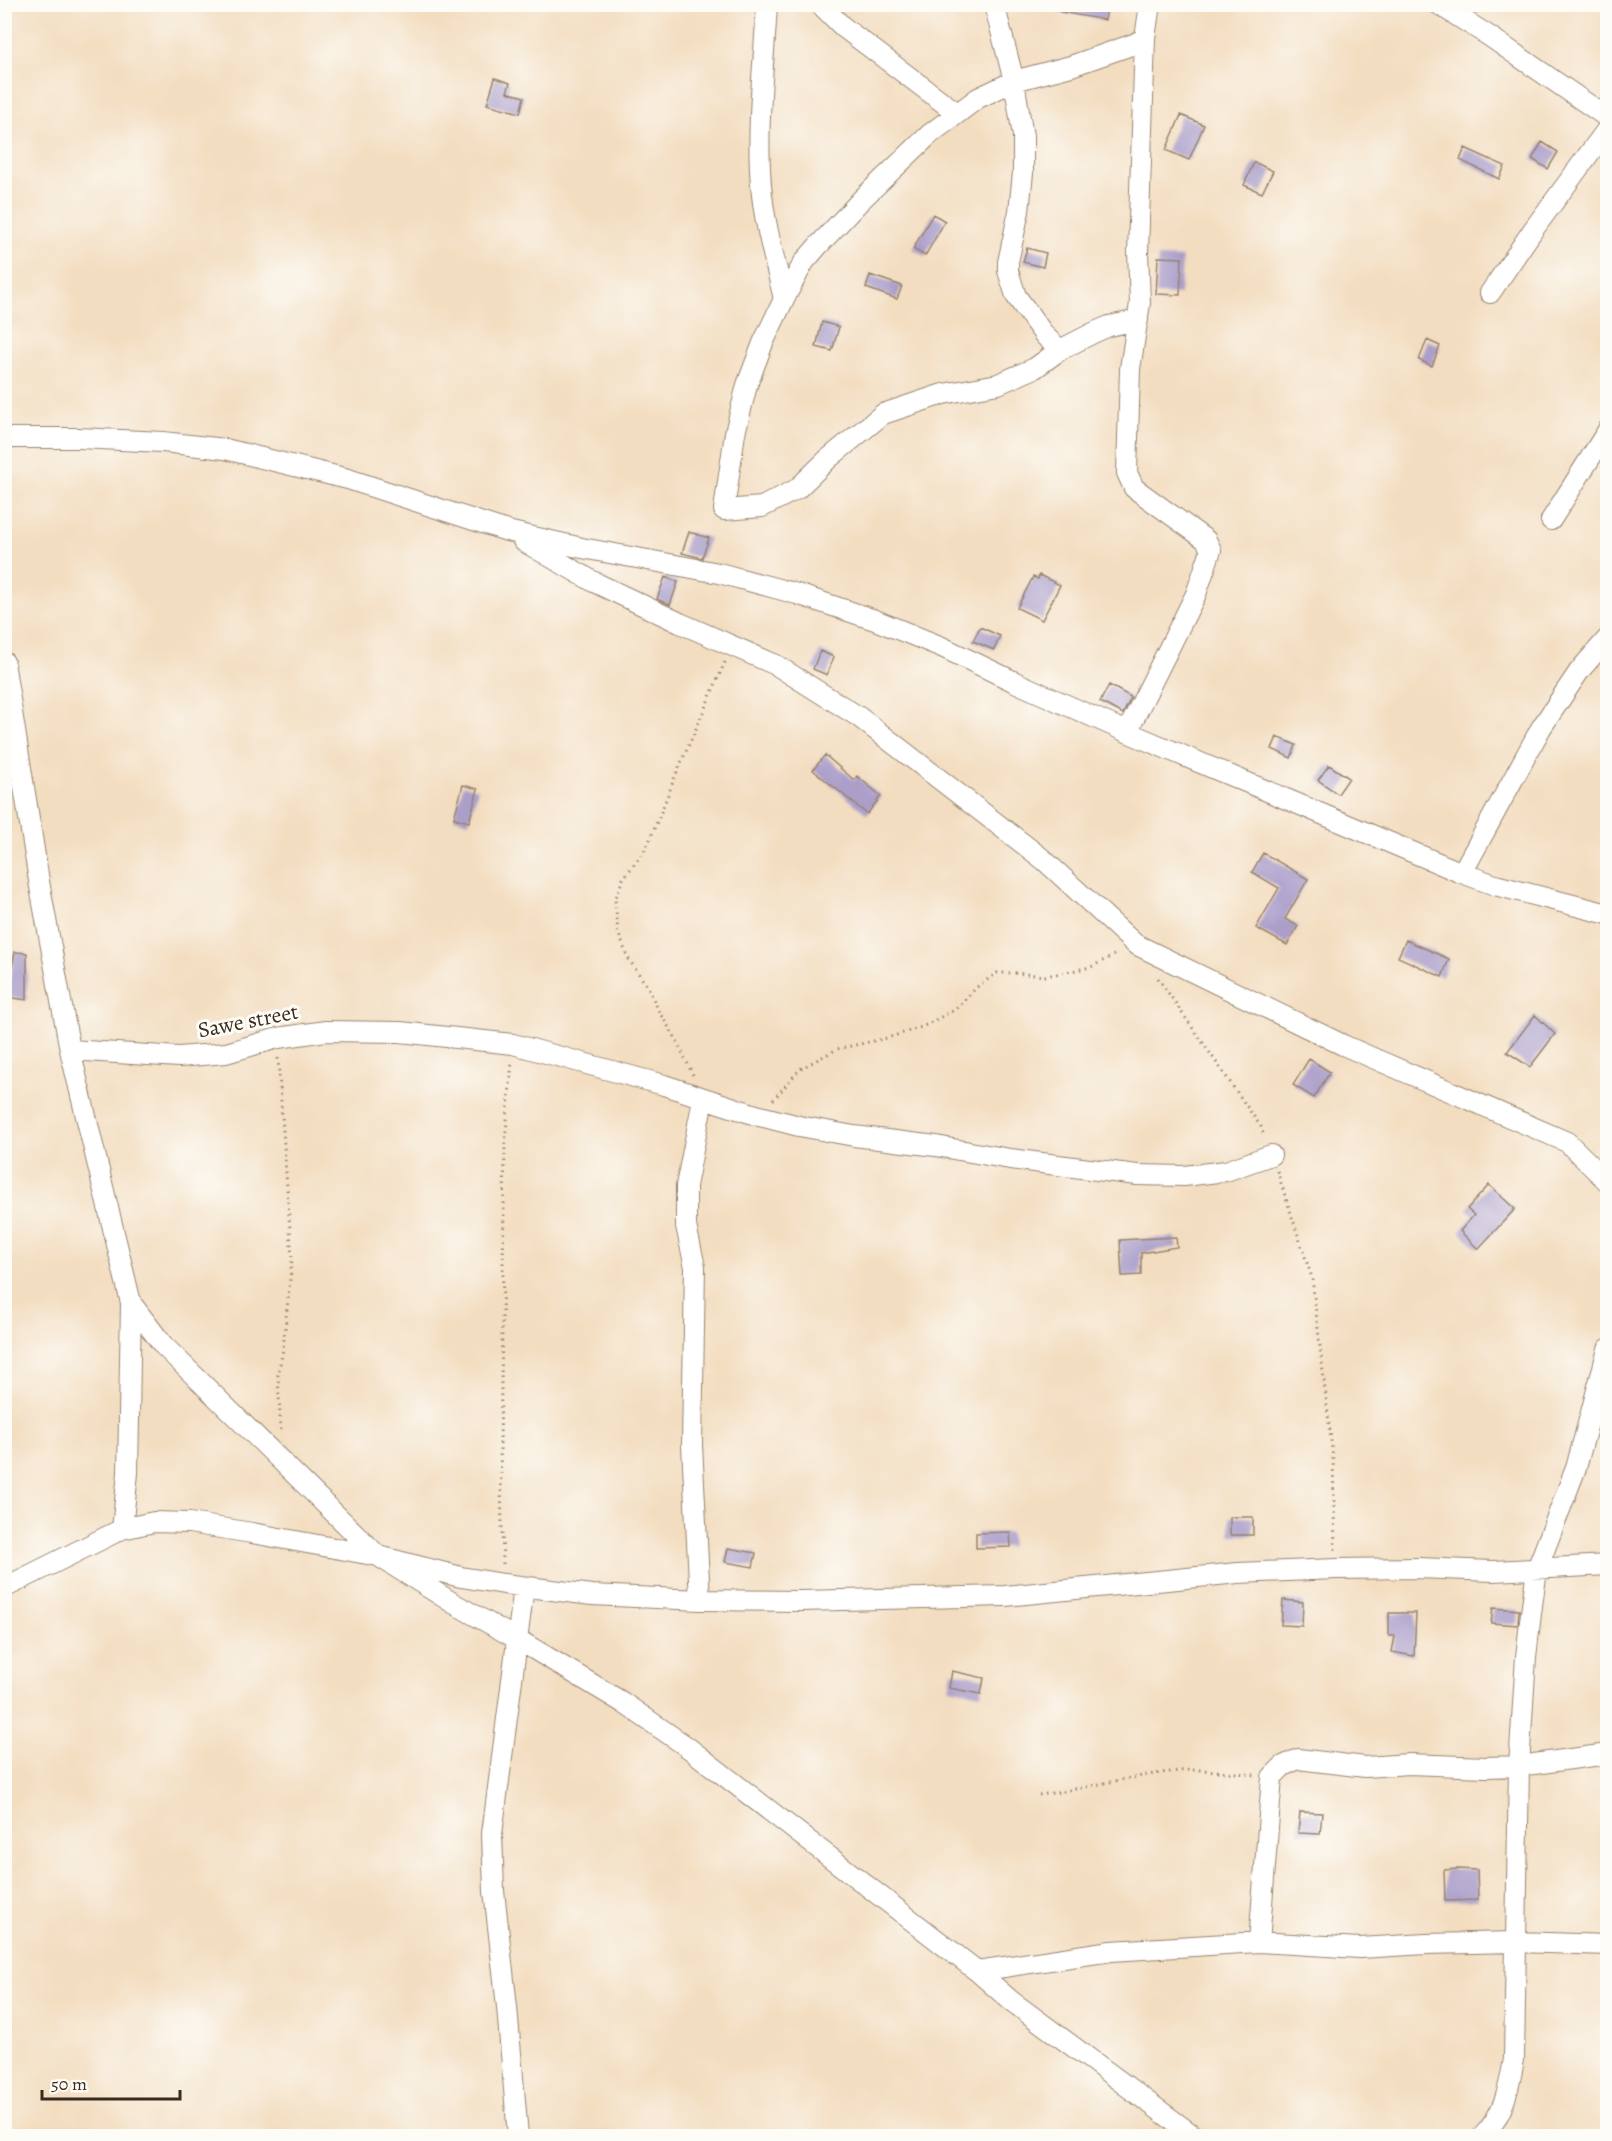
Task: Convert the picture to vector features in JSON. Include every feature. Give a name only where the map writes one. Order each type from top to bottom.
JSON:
[{"type":"street","points":[[767,4],[760,105],[760,184],[764,214],[784,299]]},
{"type":"street","points":[[820,4],[843,27],[957,113]]},
{"type":"street","points":[[994,4],[1014,81],[1023,136],[1023,172],[1019,211],[1008,271],[1016,296],[1045,336],[1060,351]]},
{"type":"street","points":[[1127,732],[1196,594],[1211,550],[1206,540],[1134,488],[1127,473],[1130,369],[1140,303],[1138,252],[1145,38],[1150,4]]},
{"type":"street","points":[[1438,4],[1608,117]]},
{"type":"street","points":[[1138,320],[1109,326],[1093,333],[1035,368],[998,384],[943,394],[883,414],[828,459],[797,489],[762,507],[724,510],[740,412],[763,343],[804,262],[861,200],[930,134],[978,98],[1014,81],[1071,66],[1145,38]]},
{"type":"street","points":[[1490,293],[1608,128]]},
{"type":"street","points":[[1551,520],[1608,430]]},
{"type":"street","points":[[4,438],[103,439],[162,442],[225,449],[348,479],[507,531],[582,548],[719,573],[864,616],[942,647],[1127,732],[1462,873],[1495,885],[1608,914]]},
{"type":"street","points":[[507,531],[594,582],[776,665],[859,717],[1044,860],[1135,944],[1343,1045],[1567,1142],[1608,1182]]},
{"type":"street","points":[[1462,873],[1542,728],[1580,670],[1608,638]]},
{"type":"street","points":[[4,662],[40,887],[70,1050],[131,1303],[128,1473],[122,1529]]},
{"type":"street","name":"Sawe street","points":[[70,1050],[179,1057],[226,1053],[278,1038],[326,1031],[400,1032],[513,1044],[664,1085],[756,1115],[854,1136],[1137,1175],[1184,1176],[1226,1171],[1270,1155]]},
{"type":"street","points":[[700,1600],[692,1445],[695,1267],[686,1226],[686,1186],[703,1099]]},
{"type":"street","points":[[131,1303],[163,1345],[378,1556],[453,1603],[622,1702],[686,1746],[977,1971],[1010,2000],[1194,2136]]},
{"type":"street","points":[[1483,2136],[1502,2110],[1510,2087],[1514,2059],[1519,1766],[1526,1657],[1537,1569],[1576,1468],[1608,1349]]},
{"type":"street","points":[[4,1588],[122,1529],[154,1522],[189,1523],[378,1556],[461,1577],[524,1587],[592,1595],[700,1600],[801,1601],[1005,1596],[1238,1573],[1419,1568],[1493,1571],[1608,1565]]},
{"type":"street","points":[[518,2136],[494,1892],[492,1834],[524,1587]]},
{"type":"street","points":[[1258,1942],[1272,1777],[1283,1766],[1298,1759],[1365,1767],[1409,1764],[1519,1766],[1608,1754]]},
{"type":"street","points":[[977,1971],[1111,1951],[1258,1942],[1360,1948],[1516,1942],[1608,1945]]},
{"type":"path","points":[[703,1099],[675,1036],[659,1012],[649,989],[628,958],[618,932],[615,900],[623,879],[647,847],[732,646]]},
{"type":"path","points":[[756,1115],[800,1070],[837,1049],[887,1038],[922,1027],[956,1009],[977,987],[997,973],[1046,976],[1091,967],[1135,944]]},
{"type":"path","points":[[1153,970],[1261,1128],[1312,1278],[1333,1457],[1336,1569]]},
{"type":"path","points":[[278,1038],[292,1259],[284,1349],[278,1375],[282,1464]]},
{"type":"path","points":[[504,1584],[500,1448],[505,1156],[513,1044]]},
{"type":"path","points":[[1039,1795],[1078,1790],[1125,1779],[1194,1770],[1272,1777]]},
{"type":"building","points":[[1061,4],[1108,4],[1105,20],[1060,12]]},
{"type":"building","points":[[495,78],[510,83],[507,92],[524,97],[520,113],[487,104]]},
{"type":"building","points":[[1181,115],[1204,125],[1189,160],[1166,150]]},
{"type":"building","points":[[1542,142],[1558,152],[1548,169],[1532,159]]},
{"type":"building","points":[[1465,148],[1505,166],[1499,179],[1460,160]]},
{"type":"building","points":[[1254,162],[1273,171],[1262,193],[1244,185]]},
{"type":"building","points":[[933,214],[945,221],[925,256],[913,249]]},
{"type":"building","points":[[1027,248],[1046,253],[1043,267],[1023,262]]},
{"type":"building","points":[[1158,257],[1182,258],[1180,295],[1156,294]]},
{"type":"building","points":[[870,275],[902,286],[897,299],[866,288]]},
{"type":"building","points":[[822,322],[839,327],[832,351],[816,347]]},
{"type":"building","points":[[1427,340],[1440,346],[1432,366],[1419,360]]},
{"type":"building","points":[[689,532],[709,538],[702,558],[682,553]]},
{"type":"building","points":[[1039,575],[1060,585],[1042,620],[1017,608],[1033,577],[1038,579]]},
{"type":"building","points":[[665,577],[678,582],[670,605],[657,599]]},
{"type":"building","points":[[980,627],[1000,636],[994,650],[973,641]]},
{"type":"building","points":[[820,651],[834,657],[827,675],[813,669]]},
{"type":"building","points":[[1109,685],[1131,697],[1123,714],[1100,702]]},
{"type":"building","points":[[1277,737],[1296,745],[1291,758],[1272,749]]},
{"type":"building","points":[[825,755],[854,780],[857,776],[881,796],[867,814],[813,770]]},
{"type":"building","points":[[1329,765],[1349,778],[1338,794],[1318,780]]},
{"type":"building","points":[[463,785],[478,789],[469,822],[454,818]]},
{"type":"building","points":[[1263,853],[1308,879],[1285,919],[1298,926],[1287,945],[1256,928],[1279,888],[1252,872]]},
{"type":"building","points":[[1406,940],[1449,959],[1442,977],[1398,957]]},
{"type":"building","points":[[15,952],[27,953],[27,1000],[6,997]]},
{"type":"building","points":[[1535,1015],[1555,1034],[1530,1067],[1507,1052]]},
{"type":"building","points":[[1309,1059],[1330,1072],[1314,1098],[1293,1085]]},
{"type":"building","points":[[1489,1185],[1515,1209],[1478,1249],[1460,1231],[1474,1215],[1467,1209]]},
{"type":"building","points":[[1176,1237],[1177,1247],[1141,1253],[1141,1275],[1122,1276],[1120,1240]]},
{"type":"building","points":[[1230,1517],[1253,1517],[1253,1535],[1230,1535]]},
{"type":"building","points":[[1010,1532],[1011,1547],[976,1548],[976,1533]]},
{"type":"building","points":[[728,1548],[756,1553],[753,1567],[725,1562]]},
{"type":"building","points":[[1283,1600],[1303,1602],[1302,1626],[1281,1625]]},
{"type":"building","points":[[1493,1608],[1519,1610],[1518,1625],[1491,1623]]},
{"type":"building","points":[[1389,1613],[1416,1613],[1414,1656],[1392,1652],[1395,1636],[1389,1636]]},
{"type":"building","points":[[952,1671],[984,1678],[981,1694],[949,1688]]},
{"type":"building","points":[[1300,1812],[1322,1813],[1320,1834],[1298,1833]]},
{"type":"building","points":[[1444,1870],[1477,1870],[1478,1900],[1445,1901]]}]
